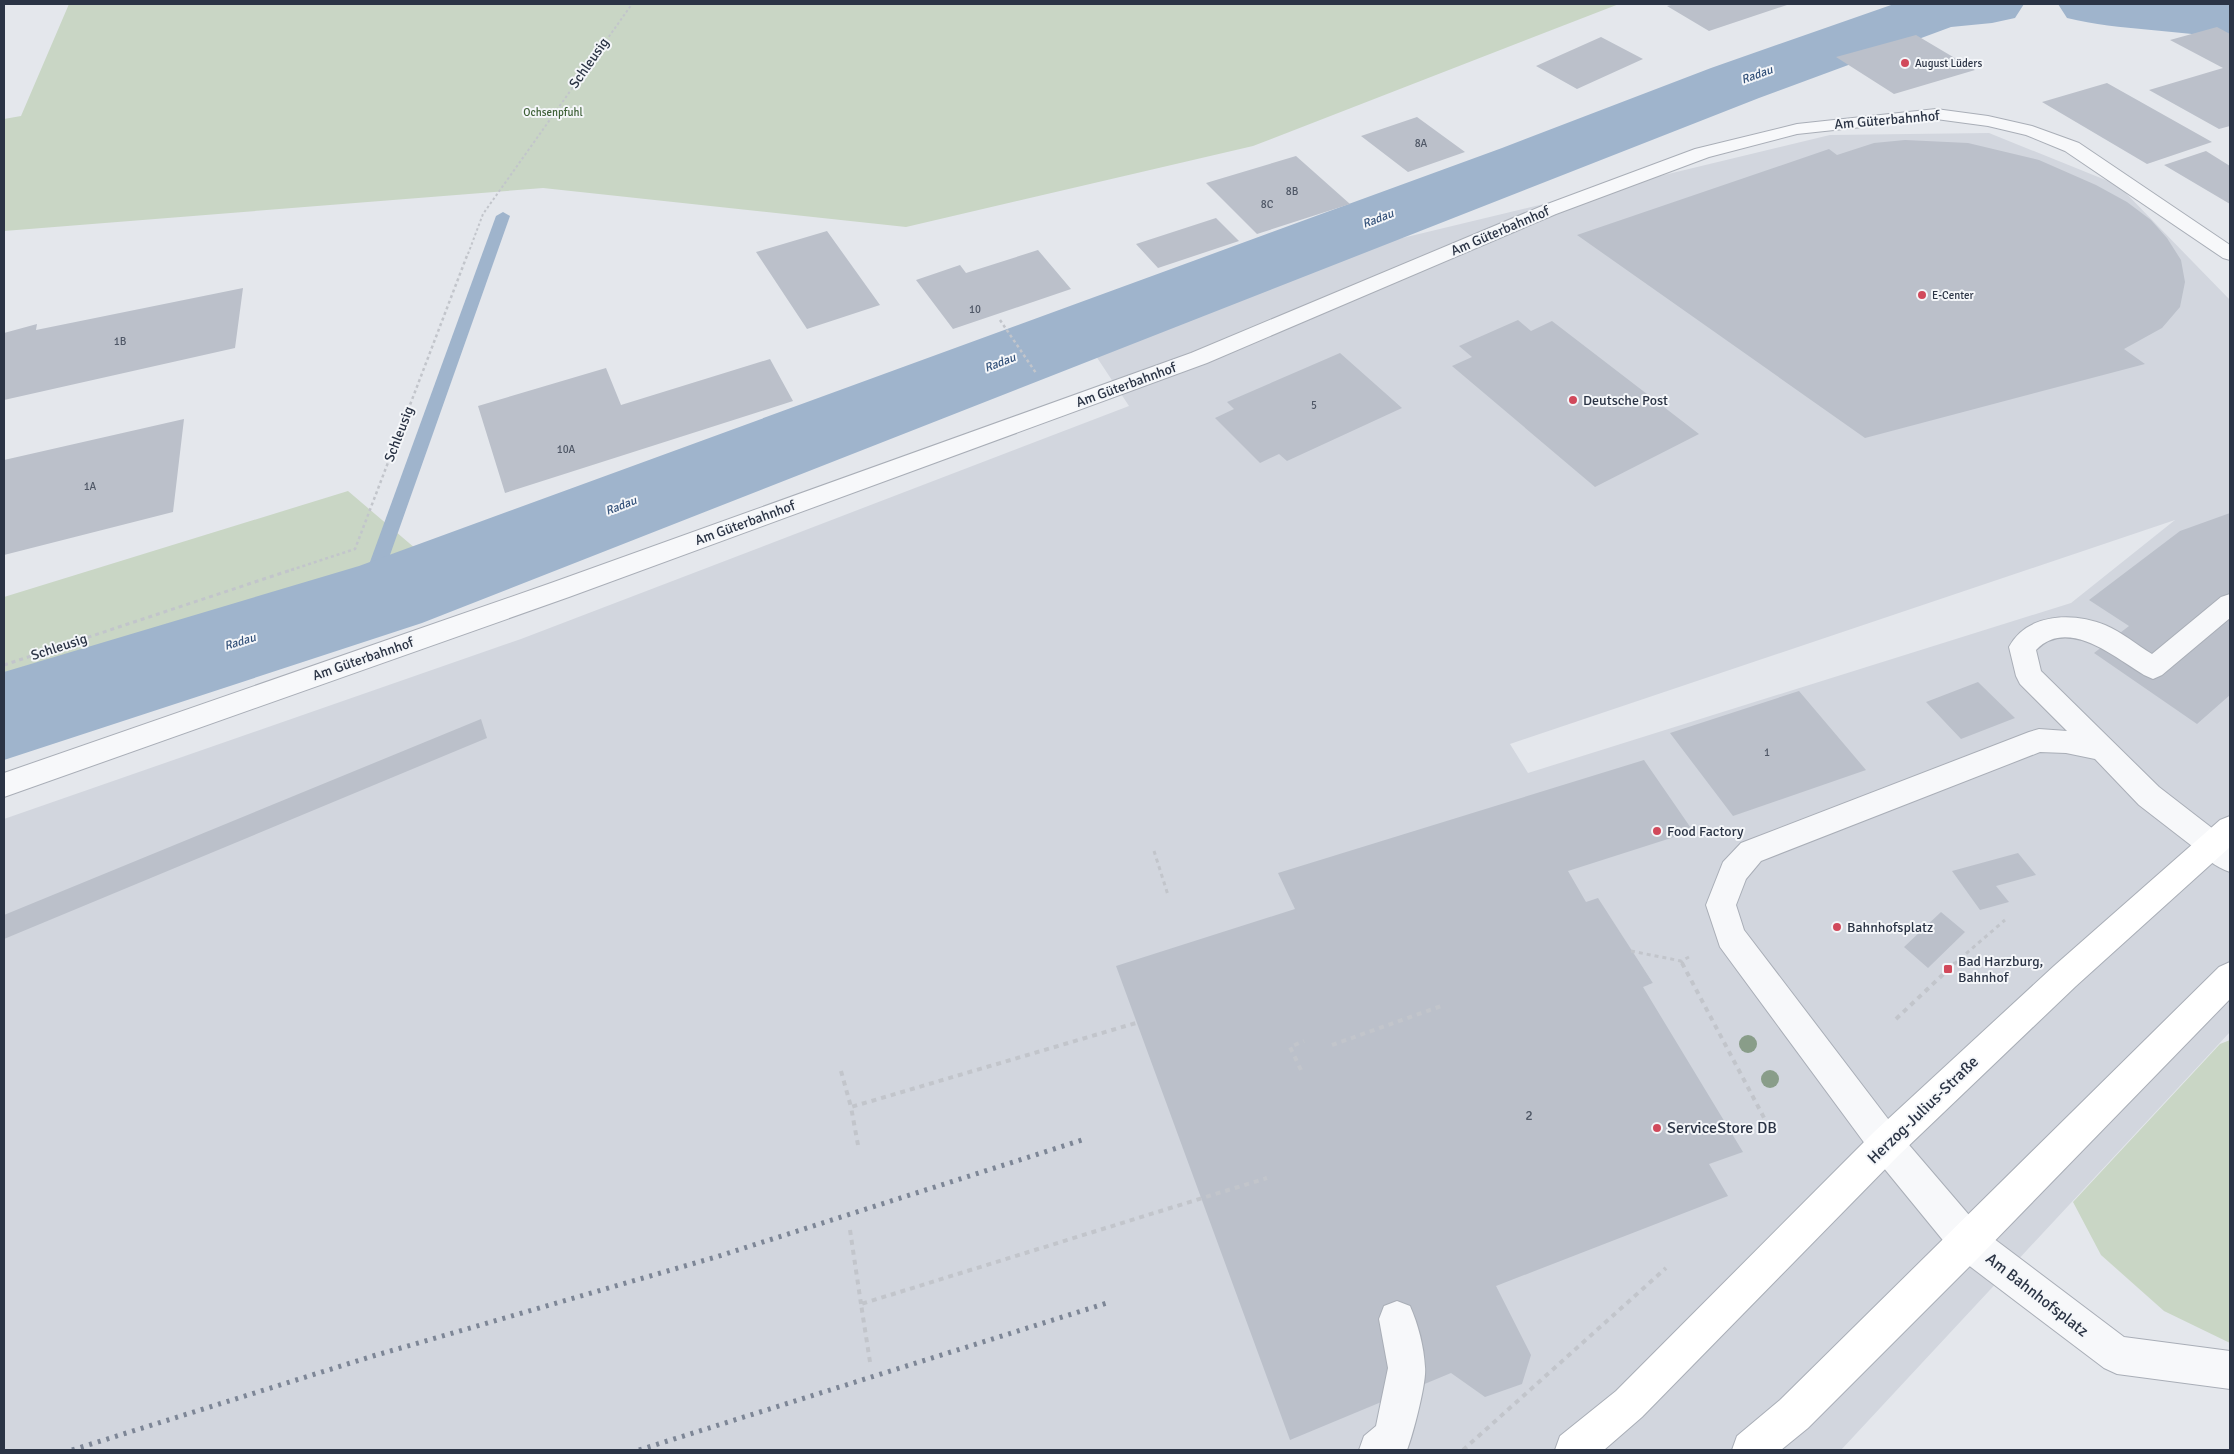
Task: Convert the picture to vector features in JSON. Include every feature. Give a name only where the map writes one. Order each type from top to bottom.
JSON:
[{"type":"main road","name":"Herzog-Julius-Straße","points":[[1574,1450],[1628,1404],[1886,1144],[2065,976],[2224,844]]},
{"type":"main road","points":[[1751,1450],[1794,1414],[1968,1242],[2230,977]]},
{"type":"street","name":"Am Güterbahnhof","points":[[4,785],[551,593],[1199,358],[1548,210],[1702,153],[1797,129],[1936,114],[1988,120],[2032,131],[2072,147],[2230,254]]},
{"type":"street","points":[[2224,844],[2149,796],[2029,676],[2022,647],[2037,632],[2064,627],[2098,633],[2153,668],[2230,604]]},
{"type":"street","name":"Am Bahnhofsplatz","points":[[2104,749],[2066,742],[2040,740],[1751,852],[1734,871],[1721,905],[1731,936],[1886,1144],[1968,1242],[2117,1355],[2230,1370]]},
{"type":"street","points":[[1378,1450],[1393,1437],[1407,1368],[1396,1319]]},
{"type":"path","name":"Schleusig","points":[[4,665],[355,549],[483,214],[632,4]]},
{"type":"path","points":[[1000,320],[1029,363]]},
{"type":"path","points":[[1154,851],[1168,895]]},
{"type":"path","points":[[1896,1019],[1948,969],[2006,920]]},
{"type":"path","points":[[1631,951],[1681,961],[1731,936]]},
{"type":"path","points":[[1681,961],[1770,1129]]},
{"type":"path","points":[[1332,1045],[1444,1005]]},
{"type":"path","points":[[851,1107],[1136,1024]]},
{"type":"path","points":[[1301,1070],[1290,1047],[1304,1041]]},
{"type":"path","points":[[840,1070],[851,1107],[858,1145]]},
{"type":"path","points":[[862,1304],[1267,1178]]},
{"type":"path","points":[[850,1230],[870,1362]]},
{"type":"path","points":[[1463,1450],[1666,1268]]},
{"type":"shaded area","points":[[1989,133],[2118,185],[2230,300],[2230,1032],[1841,1450],[4,1450],[4,819],[521,639],[1129,406],[1094,353],[1394,240],[1830,135]],"holes":[[[2175,520],[2071,603],[1528,773],[1510,744]],[[1606,911],[1653,983],[1648,985]]]},
{"type":"green space","name":"Ochsenpfuhl","points":[[69,4],[1619,4],[1253,146],[906,227],[543,188],[4,231],[4,119],[21,116]]},
{"type":"green space","points":[[348,491],[463,589],[4,754],[4,597]]},
{"type":"green space","points":[[2230,1040],[2230,1343],[2164,1311],[2101,1255],[2073,1202],[2220,1044]]},
{"type":"building","points":[[1675,4],[1790,4],[1709,31],[1667,6]]},
{"type":"building","points":[[2217,27],[2230,34],[2230,126],[2219,129],[2149,90],[2223,68],[2170,40]]},
{"type":"building","name":"August Lüders","points":[[1916,35],[1975,70],[1894,94],[1836,57]]},
{"type":"building","points":[[1601,37],[1643,59],[1577,89],[1536,66]]},
{"type":"building","points":[[2107,83],[2212,142],[2147,164],[2042,102]]},
{"type":"building","points":[[1417,117],[1465,152],[1408,172],[1361,136]]},
{"type":"building","name":"E-Center","points":[[1905,140],[1968,143],[2039,160],[2096,185],[2127,202],[2151,220],[2167,238],[2181,260],[2185,282],[2180,307],[2162,328],[2124,349],[2145,364],[1865,438],[1577,235],[1829,149],[1837,155],[1874,143]]},
{"type":"building","points":[[2206,151],[2230,166],[2230,204],[2164,165]]},
{"type":"building","points":[[1296,156],[1350,204],[1257,234],[1206,183]]},
{"type":"building","points":[[1216,218],[1239,241],[1158,268],[1136,244]]},
{"type":"building","points":[[827,231],[880,305],[807,329],[756,252]]},
{"type":"building","points":[[1038,250],[1071,289],[953,329],[916,280],[960,265],[966,273]]},
{"type":"building","points":[[243,288],[235,348],[4,400],[4,333],[37,324],[36,330]]},
{"type":"building","name":"Deutsche Post","points":[[1518,320],[1531,331],[1552,321],[1699,434],[1595,487],[1452,366],[1472,357],[1459,346]]},
{"type":"building","points":[[1340,353],[1402,408],[1287,461],[1279,454],[1260,463],[1215,418],[1234,409],[1227,402]]},
{"type":"building","points":[[770,359],[793,401],[505,493],[478,406],[606,368],[621,405]]},
{"type":"building","points":[[184,419],[173,512],[4,555],[4,460]]},
{"type":"building","points":[[2230,513],[2230,695],[2197,724],[2094,653],[2129,626],[2089,600],[2180,531]]},
{"type":"building","points":[[1978,682],[2015,718],[1961,739],[1926,702]]},
{"type":"building","points":[[1799,691],[1866,770],[1733,816],[1670,733]]},
{"type":"building","points":[[481,719],[487,738],[4,939],[4,915]]},
{"type":"building","points":[[1644,760],[1693,831],[1568,871],[1586,902],[1598,898],[1653,983],[1643,987],[1743,1152],[1709,1164],[1728,1196],[1496,1286],[1531,1355],[1522,1384],[1485,1397],[1451,1373],[1290,1440],[1116,966],[1295,909],[1278,873]]},
{"type":"building","points":[[2018,853],[2036,875],[1996,886],[2009,902],[1980,910],[1952,871]]},
{"type":"building","points":[[1941,912],[1965,932],[1928,968],[1904,947]]},
{"type":"waterway","name":"Radau","points":[[4,716],[386,596],[1528,164],[1735,83],[1941,9],[1992,4]]},
{"type":"waterway","name":"Radau","points":[[2090,4],[2211,16],[2230,21]]},
{"type":"waterway","points":[[364,603],[503,216]]},
{"type":"railway","points":[[72,1450],[373,1356],[716,1257],[1082,1140]]},
{"type":"railway","points":[[639,1450],[1107,1303]]},
{"type":"place","name":"August Lüders","points":[[1905,63]]},
{"type":"place","name":"E-Center","points":[[1922,295]]},
{"type":"place","name":"Deutsche Post","points":[[1573,400]]},
{"type":"place","name":"Food Factory","points":[[1657,831]]},
{"type":"place","name":"Bahnhofsplatz","points":[[1837,927]]},
{"type":"place","name":"Bad Harzburg, Bahnhof","points":[[1948,969]]},
{"type":"place","name":"ServiceStore DB","points":[[1657,1128]]}]
